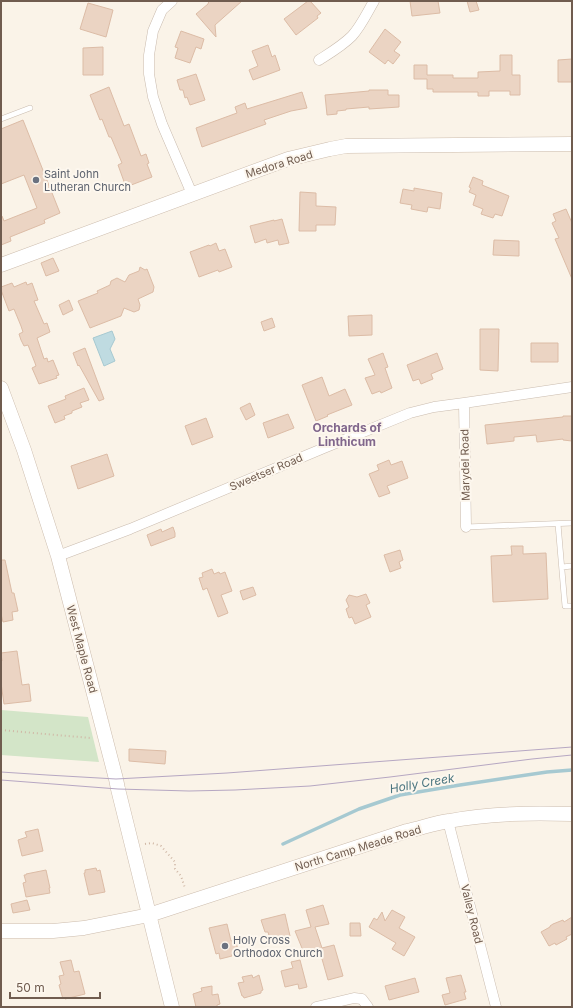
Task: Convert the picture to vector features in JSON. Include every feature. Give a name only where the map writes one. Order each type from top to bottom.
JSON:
[{"type":"street","points":[[172,1],[162,10],[153,31],[149,55],[148,74],[153,97],[162,124],[192,194]]},
{"type":"street","points":[[319,60],[337,48],[352,35],[364,20],[374,1]]},
{"type":"street","name":"Medora Road","points":[[1,265],[288,159],[330,149],[346,146],[572,144]]},
{"type":"street","name":"Sweetser Road","points":[[58,556],[130,529],[410,413],[434,407],[464,404],[572,387]]},
{"type":"street","name":"West Maple Road","points":[[1,388],[24,450],[58,556],[106,739],[172,1007]]},
{"type":"street","name":"Marydel Road","points":[[464,404],[466,526]]},
{"type":"street","name":"North Camp Meade Road","points":[[1,931],[53,931],[84,928],[149,914],[407,831],[448,821],[489,815],[545,813],[572,814]]},
{"type":"street","name":"Valley Road","points":[[448,821],[496,1007]]},
{"type":"street","points":[[316,1007],[354,998],[365,1003]]},
{"type":"lane","points":[[1,119],[30,108]]},
{"type":"lane","points":[[466,526],[572,523]]},
{"type":"lane","points":[[558,524],[566,606],[572,606]]},
{"type":"lane","points":[[562,567],[572,566]]},
{"type":"path","points":[[1,730],[106,739]]},
{"type":"path","points":[[140,844],[161,846],[175,862],[174,867],[181,876],[185,888]]},
{"type":"green space","points":[[1,710],[88,717],[99,762],[1,755]]},
{"type":"water","points":[[112,331],[115,339],[110,349],[115,361],[104,366],[93,338]]},
{"type":"building","points":[[209,1],[242,1],[215,25],[216,37],[196,14],[208,4]]},
{"type":"building","points":[[310,1],[321,13],[317,16],[318,18],[296,35],[284,19]]},
{"type":"building","points":[[410,1],[438,1],[440,13],[412,16]]},
{"type":"building","points":[[467,1],[476,1],[479,10],[470,12]]},
{"type":"building","points":[[88,3],[113,10],[106,37],[80,29]]},
{"type":"building","points":[[385,29],[401,42],[394,51],[400,55],[393,64],[388,60],[385,64],[369,52]]},
{"type":"building","points":[[181,31],[204,39],[201,49],[196,47],[190,63],[175,58],[178,48],[175,47]]},
{"type":"building","points":[[268,45],[272,57],[275,55],[280,70],[253,80],[249,70],[258,66],[252,51]]},
{"type":"building","points":[[103,47],[103,75],[83,75],[83,48]]},
{"type":"building","points":[[500,55],[512,55],[512,75],[520,75],[520,95],[510,95],[510,91],[489,91],[489,96],[478,96],[478,92],[433,92],[433,89],[427,89],[427,79],[414,79],[414,65],[427,65],[427,75],[453,75],[453,78],[478,78],[478,72],[500,71]]},
{"type":"building","points":[[572,59],[572,82],[558,82],[558,60]]},
{"type":"building","points":[[196,74],[205,100],[190,105],[187,97],[185,98],[183,90],[180,90],[177,80]]},
{"type":"building","points":[[109,87],[124,126],[129,124],[141,156],[146,154],[149,163],[147,164],[152,177],[126,187],[118,165],[122,163],[102,119],[100,120],[90,95]]},
{"type":"building","points":[[369,90],[388,90],[388,95],[399,95],[399,107],[346,109],[337,111],[337,114],[327,115],[325,95]]},
{"type":"building","points":[[302,92],[307,108],[291,111],[264,120],[266,124],[202,147],[196,128],[237,113],[235,107],[245,103],[247,109]]},
{"type":"building","name":"Saint John Lutheran Church","points":[[23,120],[60,213],[44,220],[45,223],[10,237],[11,241],[1,245],[1,216],[4,221],[37,208],[24,175],[1,184],[1,129]]},
{"type":"building","points":[[473,177],[483,181],[482,185],[509,196],[502,216],[495,214],[493,218],[481,214],[483,209],[473,205],[476,195],[469,192],[471,188],[469,187]]},
{"type":"building","points":[[414,188],[442,193],[440,209],[428,207],[427,212],[411,209],[412,205],[400,203],[403,189],[414,191]]},
{"type":"building","points":[[300,192],[316,193],[316,206],[336,207],[335,225],[316,225],[316,231],[299,231]]},
{"type":"building","points":[[566,209],[572,223],[572,279],[555,239],[559,238],[552,223],[556,221],[553,214]]},
{"type":"building","points":[[282,219],[289,243],[279,245],[278,240],[267,243],[266,239],[255,243],[250,226]]},
{"type":"building","points":[[494,240],[519,241],[519,256],[493,255]]},
{"type":"building","points":[[216,243],[219,251],[225,249],[232,267],[199,277],[190,252]]},
{"type":"building","points":[[53,258],[59,271],[46,276],[41,263]]},
{"type":"building","points":[[140,267],[145,270],[147,269],[154,287],[153,292],[138,299],[140,305],[139,310],[134,312],[124,308],[121,316],[90,328],[78,301],[98,293],[97,291],[110,285],[111,281],[117,278],[125,282],[129,275],[139,271]]},
{"type":"building","points":[[26,282],[27,285],[32,283],[38,300],[34,301],[44,324],[47,323],[50,332],[37,338],[44,359],[47,358],[48,362],[53,360],[59,375],[56,376],[57,378],[39,384],[32,368],[36,366],[28,345],[24,346],[19,334],[23,332],[21,326],[14,309],[9,311],[1,290],[1,287],[12,283],[14,287]]},
{"type":"building","points":[[69,300],[73,310],[63,315],[59,305]]},
{"type":"building","points":[[372,315],[372,335],[349,336],[348,316]]},
{"type":"building","points":[[272,318],[275,327],[264,331],[261,322]]},
{"type":"building","points":[[480,329],[499,329],[498,371],[480,370]]},
{"type":"building","points":[[531,343],[558,343],[558,362],[531,362]]},
{"type":"building","points":[[85,348],[104,399],[99,401],[79,365],[78,366],[73,353]]},
{"type":"building","points":[[383,353],[388,367],[385,368],[392,388],[381,393],[380,391],[372,394],[365,378],[375,375],[368,359]]},
{"type":"building","points":[[437,353],[443,369],[431,374],[433,379],[421,384],[419,379],[413,381],[407,365]]},
{"type":"building","points":[[322,377],[329,396],[345,389],[352,405],[316,421],[302,385]]},
{"type":"building","points":[[84,388],[89,400],[80,403],[82,407],[64,416],[65,419],[55,423],[48,406],[66,399],[65,396]]},
{"type":"building","points":[[250,403],[255,415],[246,420],[240,408]]},
{"type":"building","points":[[288,414],[294,428],[268,438],[263,423]]},
{"type":"building","points":[[572,416],[572,441],[563,439],[537,442],[536,435],[514,437],[514,441],[487,444],[485,425]]},
{"type":"building","points":[[206,418],[213,437],[192,445],[185,426]]},
{"type":"building","points":[[107,454],[114,476],[78,489],[71,466]]},
{"type":"building","points":[[389,460],[391,465],[402,461],[408,478],[387,486],[390,493],[379,497],[369,474],[379,470],[377,465]]},
{"type":"building","points":[[173,527],[175,537],[151,546],[147,535],[161,529],[162,532]]},
{"type":"building","points":[[511,546],[523,546],[523,554],[546,553],[548,599],[493,602],[491,556],[512,555]]},
{"type":"building","points":[[400,550],[403,560],[399,562],[401,568],[390,572],[384,555]]},
{"type":"building","points":[[1,560],[5,560],[12,593],[14,593],[18,611],[12,612],[13,620],[3,622],[1,614]]},
{"type":"building","points":[[212,569],[214,574],[225,572],[232,591],[221,595],[228,613],[218,617],[207,588],[203,590],[199,578],[203,577],[202,573]]},
{"type":"building","points":[[253,587],[256,595],[243,600],[240,591]]},
{"type":"building","points":[[366,594],[370,603],[366,605],[371,617],[355,624],[352,617],[349,618],[346,609],[349,607],[346,600],[349,595],[357,597]]},
{"type":"building","points":[[17,651],[22,685],[29,684],[31,701],[4,704],[1,683],[1,653]]},
{"type":"building","points":[[129,749],[166,751],[165,764],[129,761]]},
{"type":"building","points":[[38,829],[43,851],[22,856],[18,840],[27,837],[25,832]]},
{"type":"building","points":[[96,868],[97,871],[100,870],[105,892],[89,895],[84,873],[85,870]]},
{"type":"building","points":[[46,870],[50,893],[26,897],[23,883],[26,882],[24,875]]},
{"type":"building","points":[[27,900],[30,910],[13,913],[11,904]]},
{"type":"building","points":[[323,905],[329,924],[315,927],[322,948],[334,945],[343,976],[328,980],[320,952],[306,958],[295,931],[311,927],[306,910]]},
{"type":"building","points":[[392,910],[405,917],[399,928],[415,937],[404,956],[392,949],[396,943],[369,927],[374,918],[377,920],[382,912],[385,921]]},
{"type":"building","points":[[285,914],[290,936],[272,940],[270,939],[268,932],[265,932],[261,920]]},
{"type":"building","points":[[572,917],[572,934],[566,937],[567,939],[556,945],[555,943],[549,946],[541,932],[553,924],[563,920],[564,922]]},
{"type":"building","points":[[350,923],[360,923],[361,936],[350,936]]},
{"type":"building","name":"Holy Cross Orthodox Church","points":[[227,924],[231,941],[236,940],[238,952],[232,954],[232,956],[220,959],[219,953],[216,954],[209,928]]},
{"type":"building","points":[[71,960],[74,972],[79,971],[85,994],[63,999],[59,985],[61,984],[59,976],[64,975],[60,962]]},
{"type":"building","points":[[300,960],[307,987],[299,989],[298,984],[285,987],[281,971],[293,968],[291,962]]},
{"type":"building","points":[[252,975],[253,978],[259,975],[263,990],[261,993],[244,998],[238,983],[244,982],[242,977]]},
{"type":"building","points":[[461,975],[466,992],[464,992],[466,999],[445,1005],[442,995],[450,993],[446,978]]},
{"type":"building","points":[[415,978],[419,992],[389,1000],[385,986]]},
{"type":"building","points":[[212,986],[212,995],[218,994],[220,1004],[217,1005],[217,1007],[196,1007],[193,994],[202,991],[201,988]]},
{"type":"waterway","name":"Holly Creek","points":[[283,844],[359,809],[400,795],[547,772],[572,770]]},
{"type":"tram line","points":[[1,772],[116,779],[227,773],[572,747]]},
{"type":"tram line","points":[[1,780],[118,789],[189,791],[235,790],[310,786],[572,755]]},
{"type":"place","name":"Saint John Lutheran Church","points":[[36,180]]},
{"type":"place","name":"Holy Cross Orthodox Church","points":[[225,946]]},
{"type":"district","name":"Orchards of Linthicum","points":[[347,434]]}]
